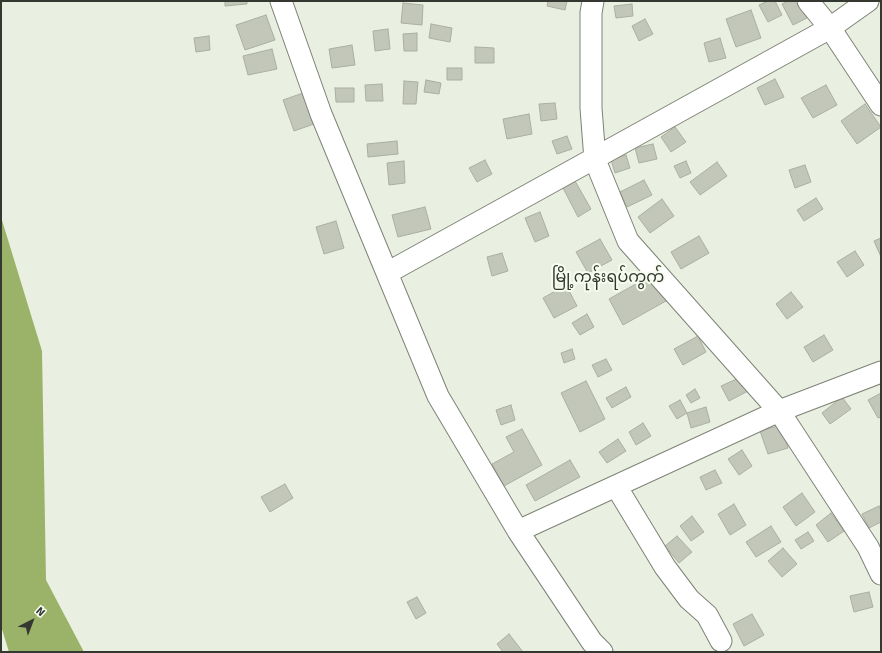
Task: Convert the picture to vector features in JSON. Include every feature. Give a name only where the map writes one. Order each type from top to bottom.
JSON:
[{"type":"street","points":[[281,1],[321,114],[438,396],[518,531],[592,642],[602,652]]},
{"type":"street","points":[[593,1],[591,14],[591,108],[595,160],[628,241],[779,412],[868,547],[881,574]]},
{"type":"street","points":[[808,1],[830,28],[881,105]]},
{"type":"street","points":[[387,272],[595,160],[830,28],[868,1]]},
{"type":"street","points":[[518,531],[779,412],[881,372]]},
{"type":"street","points":[[616,486],[665,567],[689,599],[707,615],[721,641]]},
{"type":"shaded area","points":[[1,217],[42,351],[46,580],[84,652],[9,652],[1,626]]},
{"type":"building","points":[[225,1],[247,1],[247,4],[225,6]]},
{"type":"building","points":[[548,1],[567,1],[565,10],[547,6]]},
{"type":"building","points":[[768,1],[775,1],[782,15],[768,22],[759,5]]},
{"type":"building","points":[[788,1],[798,1],[807,18],[793,25],[782,4]]},
{"type":"building","points":[[403,3],[423,5],[422,25],[401,23]]},
{"type":"building","points":[[632,4],[633,16],[616,18],[614,6]]},
{"type":"building","points":[[751,10],[761,38],[736,47],[726,19]]},
{"type":"building","points":[[266,15],[275,40],[245,50],[236,25]]},
{"type":"building","points":[[645,19],[653,34],[639,41],[632,26]]},
{"type":"building","points":[[431,24],[452,28],[450,42],[429,38]]},
{"type":"building","points":[[388,29],[390,49],[375,51],[373,31]]},
{"type":"building","points":[[417,33],[417,51],[404,51],[403,34]]},
{"type":"building","points":[[209,36],[210,50],[196,52],[194,38]]},
{"type":"building","points":[[720,38],[726,58],[709,62],[704,43]]},
{"type":"building","points":[[352,45],[355,65],[332,68],[329,49]]},
{"type":"building","points":[[475,47],[494,48],[494,63],[475,63]]},
{"type":"building","points":[[272,49],[277,69],[248,75],[243,56]]},
{"type":"building","points":[[447,68],[462,68],[462,80],[447,80]]},
{"type":"building","points":[[775,79],[784,97],[765,105],[757,88]]},
{"type":"building","points":[[426,80],[441,83],[439,94],[424,92]]},
{"type":"building","points":[[404,81],[418,82],[416,104],[403,104]]},
{"type":"building","points":[[382,84],[383,101],[366,101],[365,85]]},
{"type":"building","points":[[826,85],[837,105],[813,118],[801,98]]},
{"type":"building","points":[[335,88],[354,88],[354,102],[336,102]]},
{"type":"building","points":[[303,93],[314,124],[294,131],[283,100]]},
{"type":"building","points":[[555,103],[557,119],[541,121],[539,104]]},
{"type":"building","points":[[865,104],[881,127],[857,144],[841,121]]},
{"type":"building","points":[[529,114],[532,134],[507,139],[503,119]]},
{"type":"building","points":[[675,127],[686,142],[671,152],[661,137]]},
{"type":"building","points":[[567,136],[572,149],[557,154],[552,141]]},
{"type":"building","points":[[397,141],[398,154],[368,157],[367,144]]},
{"type":"building","points":[[653,144],[657,159],[639,163],[635,148]]},
{"type":"building","points":[[626,155],[630,168],[615,173],[611,160]]},
{"type":"building","points":[[485,160],[492,174],[477,182],[469,168]]},
{"type":"building","points":[[404,161],[405,183],[389,185],[387,163]]},
{"type":"building","points":[[686,161],[691,173],[680,178],[674,166]]},
{"type":"building","points":[[717,162],[727,176],[700,195],[690,182]]},
{"type":"building","points":[[805,165],[811,182],[795,188],[789,170]]},
{"type":"building","points":[[644,180],[652,195],[627,207],[620,192]]},
{"type":"building","points":[[575,181],[591,209],[578,217],[563,188]]},
{"type":"building","points":[[816,198],[823,209],[804,221],[797,210]]},
{"type":"building","points":[[662,199],[674,216],[650,233],[638,217]]},
{"type":"building","points":[[425,207],[431,229],[398,237],[392,215]]},
{"type":"building","points":[[540,212],[549,236],[535,242],[525,218]]},
{"type":"building","points":[[336,221],[344,248],[324,254],[316,227]]},
{"type":"building","points":[[699,236],[709,253],[681,269],[671,252]]},
{"type":"building","points":[[881,238],[881,257],[874,241]]},
{"type":"building","points":[[600,239],[612,260],[588,273],[576,252]]},
{"type":"building","points":[[855,251],[864,265],[847,277],[837,262]]},
{"type":"building","points":[[502,253],[508,271],[492,276],[487,257]]},
{"type":"building","points":[[652,275],[666,301],[623,325],[609,299]]},
{"type":"building","points":[[566,285],[577,306],[554,318],[543,298]]},
{"type":"building","points":[[791,292],[803,307],[787,319],[776,304]]},
{"type":"building","points":[[587,314],[594,327],[580,335],[572,323]]},
{"type":"building","points":[[824,335],[833,350],[813,362],[804,347]]},
{"type":"building","points":[[698,336],[706,352],[683,365],[674,349]]},
{"type":"building","points":[[572,349],[575,359],[564,363],[561,353]]},
{"type":"building","points":[[606,359],[612,370],[598,377],[592,365]]},
{"type":"building","points":[[741,377],[748,391],[729,401],[721,386]]},
{"type":"building","points":[[586,381],[605,419],[580,432],[561,393]]},
{"type":"building","points":[[626,387],[631,397],[612,408],[606,398]]},
{"type":"building","points":[[695,389],[700,398],[691,403],[686,395]]},
{"type":"building","points":[[881,393],[881,417],[878,418],[868,400]]},
{"type":"building","points":[[842,397],[851,409],[830,424],[822,413]]},
{"type":"building","points":[[680,400],[687,413],[677,419],[669,406]]},
{"type":"building","points":[[511,405],[515,420],[501,425],[496,410]]},
{"type":"building","points":[[706,407],[710,422],[691,428],[687,413]]},
{"type":"building","points":[[643,423],[651,436],[636,445],[629,432]]},
{"type":"building","points":[[781,425],[788,448],[768,454],[760,431]]},
{"type":"building","points":[[522,429],[542,465],[504,486],[492,464],[514,452],[506,437]]},
{"type":"building","points":[[618,439],[626,451],[607,463],[599,452]]},
{"type":"building","points":[[742,450],[752,466],[739,475],[728,459]]},
{"type":"building","points":[[570,460],[580,477],[535,501],[526,485]]},
{"type":"building","points":[[715,470],[722,483],[706,490],[700,477]]},
{"type":"building","points":[[285,484],[293,498],[270,512],[261,497]]},
{"type":"building","points":[[802,493],[815,512],[796,526],[783,507]]},
{"type":"building","points":[[734,504],[746,525],[730,535],[718,514]]},
{"type":"building","points":[[879,506],[881,510],[881,522],[869,528],[862,514]]},
{"type":"building","points":[[831,513],[844,531],[828,542],[816,525]]},
{"type":"building","points":[[692,516],[704,532],[691,541],[680,526]]},
{"type":"building","points":[[771,526],[781,542],[756,557],[746,542]]},
{"type":"building","points":[[808,532],[814,541],[801,549],[795,540]]},
{"type":"building","points":[[677,536],[692,552],[679,563],[665,546]]},
{"type":"building","points":[[783,548],[797,564],[782,577],[768,561]]},
{"type":"building","points":[[869,592],[873,607],[854,612],[850,596]]},
{"type":"building","points":[[417,597],[426,613],[416,619],[407,602]]},
{"type":"building","points":[[752,614],[764,635],[744,646],[733,624]]},
{"type":"building","points":[[509,634],[523,652],[503,652],[497,644]]},
{"type":"district","name":"မြို့ကုန်းရပ်ကွက်","points":[[608,278]]}]
